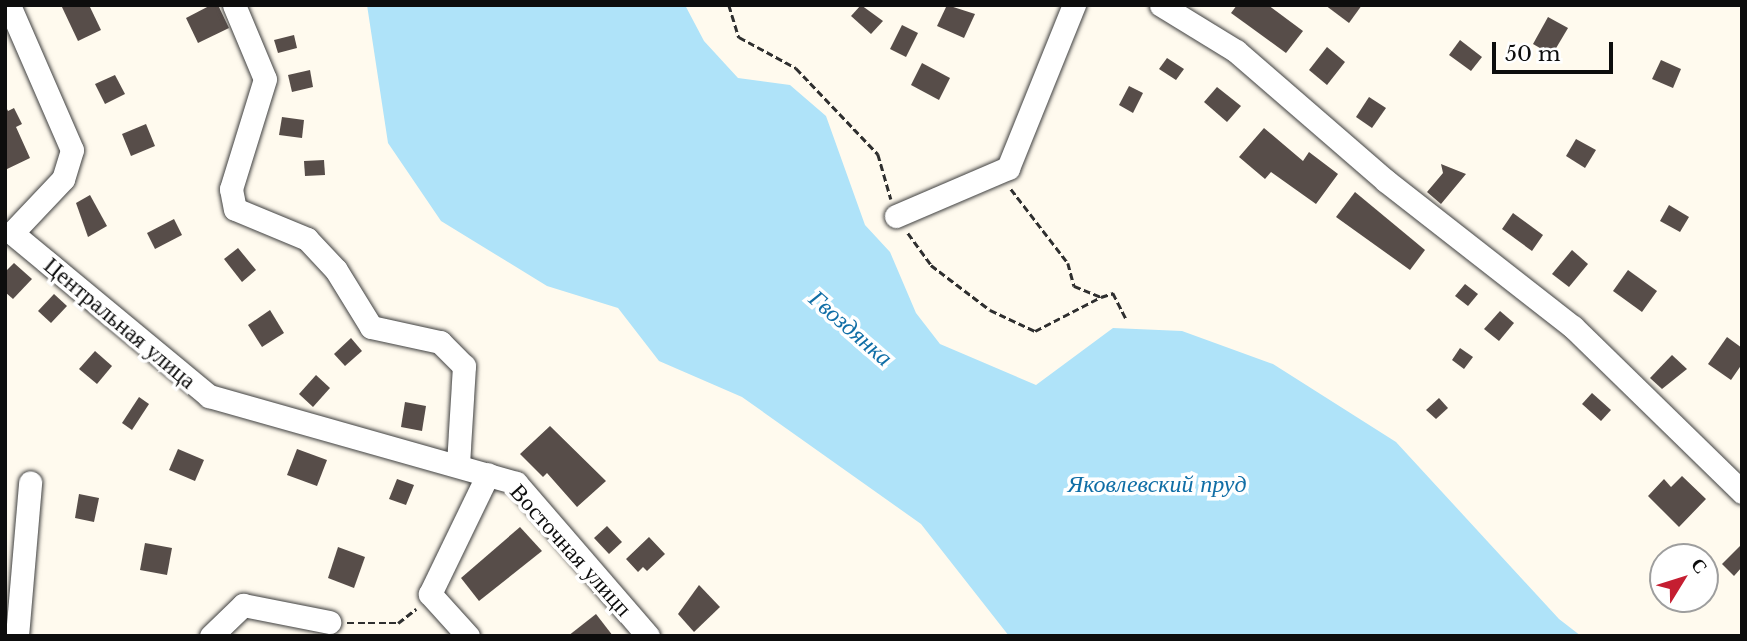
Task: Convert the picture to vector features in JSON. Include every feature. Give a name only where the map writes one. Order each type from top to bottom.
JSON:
[{"type":"street","name":"Центральная улица","points":[[9,5],[72,150],[63,179],[8,237],[209,396],[488,474]]},
{"type":"street","points":[[234,5],[265,79],[231,189],[235,209],[307,239],[335,270],[370,327],[440,342],[464,366],[458,465]]},
{"type":"street","points":[[896,216],[1008,168],[1074,5]]},
{"type":"street","points":[[1161,5],[1236,51],[1386,181],[1573,327],[1742,492]]},
{"type":"street","points":[[468,636],[430,594],[488,474]]},
{"type":"street","name":"Восточная улицп","points":[[488,474],[516,483],[648,636]]},
{"type":"street","points":[[17,636],[30,484]]},
{"type":"street","points":[[211,636],[243,604],[329,622]]},
{"type":"path","points":[[729,5],[739,37],[796,68],[878,154],[896,216],[931,265],[990,310],[1035,331],[1113,293],[1126,318]]},
{"type":"path","points":[[1008,168],[1011,193],[1068,263],[1074,286],[1101,297]]},
{"type":"path","points":[[329,622],[398,623],[430,594]]},
{"type":"water","name":"Яковлевский пруд","points":[[367,5],[685,5],[704,41],[738,78],[790,85],[826,116],[865,225],[890,252],[916,313],[940,344],[1036,385],[1113,328],[1182,331],[1273,364],[1396,442],[1559,619],[1581,636],[1009,636],[921,524],[742,397],[659,361],[618,308],[547,286],[441,221],[388,143]]},
{"type":"building","points":[[61,5],[89,5],[101,30],[78,41]]},
{"type":"building","points":[[211,5],[218,5],[229,28],[198,43],[186,18]]},
{"type":"building","points":[[861,5],[883,21],[871,34],[851,16]]},
{"type":"building","points":[[947,5],[975,14],[964,38],[937,26]]},
{"type":"building","points":[[1237,5],[1268,5],[1303,31],[1286,53],[1231,13]]},
{"type":"building","points":[[1325,5],[1362,5],[1349,23]]},
{"type":"building","points":[[1548,17],[1568,28],[1552,55],[1533,44]]},
{"type":"building","points":[[902,25],[918,33],[906,57],[890,49]]},
{"type":"building","points":[[294,35],[297,48],[278,53],[274,40]]},
{"type":"building","points":[[1460,40],[1482,57],[1471,71],[1449,55]]},
{"type":"building","points":[[1327,47],[1345,62],[1327,85],[1309,70]]},
{"type":"building","points":[[1167,58],[1184,69],[1176,80],[1159,69]]},
{"type":"building","points":[[1661,60],[1681,69],[1673,88],[1652,79]]},
{"type":"building","points":[[922,63],[950,78],[939,100],[911,85]]},
{"type":"building","points":[[310,70],[313,87],[292,92],[288,75]]},
{"type":"building","points":[[115,75],[125,94],[105,104],[95,84]]},
{"type":"building","points":[[1129,86],[1143,93],[1133,113],[1119,105]]},
{"type":"building","points":[[1217,87],[1241,106],[1227,122],[1204,102]]},
{"type":"building","points":[[1369,97],[1386,108],[1372,128],[1356,117]]},
{"type":"building","points":[[5,105],[8,111],[14,108],[22,124],[16,127],[30,158],[5,170]]},
{"type":"building","points":[[282,117],[304,120],[302,138],[279,135]]},
{"type":"building","points":[[146,124],[155,146],[131,156],[122,134]]},
{"type":"building","points":[[1264,128],[1303,161],[1309,152],[1338,174],[1316,204],[1271,172],[1265,179],[1239,157]]},
{"type":"building","points":[[1576,139],[1596,150],[1585,168],[1566,156]]},
{"type":"building","points":[[324,160],[325,175],[305,176],[304,161]]},
{"type":"building","points":[[1441,164],[1466,174],[1441,204],[1427,192],[1443,173]]},
{"type":"building","points":[[1355,192],[1425,250],[1410,270],[1336,217]]},
{"type":"building","points":[[90,195],[107,226],[88,237],[76,203]]},
{"type":"building","points":[[1669,205],[1689,217],[1680,232],[1660,221]]},
{"type":"building","points":[[1513,213],[1543,235],[1532,251],[1502,229]]},
{"type":"building","points":[[174,219],[182,235],[155,249],[147,233]]},
{"type":"building","points":[[238,248],[256,270],[242,282],[224,259]]},
{"type":"building","points":[[1572,250],[1588,264],[1569,287],[1552,274]]},
{"type":"building","points":[[14,263],[32,279],[13,299],[5,292],[5,272]]},
{"type":"building","points":[[1628,270],[1657,291],[1642,312],[1613,291]]},
{"type":"building","points":[[1465,284],[1478,294],[1468,306],[1455,296]]},
{"type":"building","points":[[54,294],[67,306],[51,323],[38,311]]},
{"type":"building","points":[[270,310],[284,333],[262,347],[248,325]]},
{"type":"building","points":[[1500,311],[1514,323],[1499,341],[1484,329]]},
{"type":"building","points":[[1727,337],[1742,348],[1742,364],[1731,380],[1708,364]]},
{"type":"building","points":[[351,338],[362,351],[345,366],[334,354]]},
{"type":"building","points":[[1460,348],[1473,357],[1464,369],[1452,360]]},
{"type":"building","points":[[95,351],[112,366],[97,384],[79,369]]},
{"type":"building","points":[[1672,355],[1687,369],[1662,389],[1650,378]]},
{"type":"building","points":[[316,375],[330,388],[313,407],[299,394]]},
{"type":"building","points":[[1592,393],[1611,410],[1601,421],[1582,404]]},
{"type":"building","points":[[139,397],[149,404],[132,430],[122,423]]},
{"type":"building","points":[[1439,398],[1448,408],[1436,419],[1426,410]]},
{"type":"building","points":[[405,402],[426,406],[422,431],[401,427]]},
{"type":"building","points":[[550,426],[606,481],[577,507],[547,473],[543,477],[520,454]]},
{"type":"building","points":[[178,449],[204,460],[195,481],[169,470]]},
{"type":"building","points":[[297,449],[327,460],[317,486],[287,475]]},
{"type":"building","points":[[1682,476],[1706,499],[1679,527],[1648,496],[1664,479],[1671,487]]},
{"type":"building","points":[[397,479],[414,485],[406,505],[389,499]]},
{"type":"building","points":[[79,494],[99,498],[94,522],[75,518]]},
{"type":"building","points":[[607,526],[622,542],[609,554],[594,538]]},
{"type":"building","points":[[520,527],[542,551],[479,601],[461,578]]},
{"type":"building","points":[[649,537],[665,554],[647,571],[643,567],[638,572],[626,559]]},
{"type":"building","points":[[145,543],[172,548],[167,575],[140,570]]},
{"type":"building","points":[[1742,544],[1742,567],[1734,576],[1722,564]]},
{"type":"building","points":[[338,547],[365,557],[354,588],[328,578]]},
{"type":"building","points":[[699,585],[720,607],[694,632],[678,614]]},
{"type":"building","points":[[596,614],[613,636],[568,636]]},
{"type":"water label","name":"Гвоздянка","points":[[851,328]]}]
